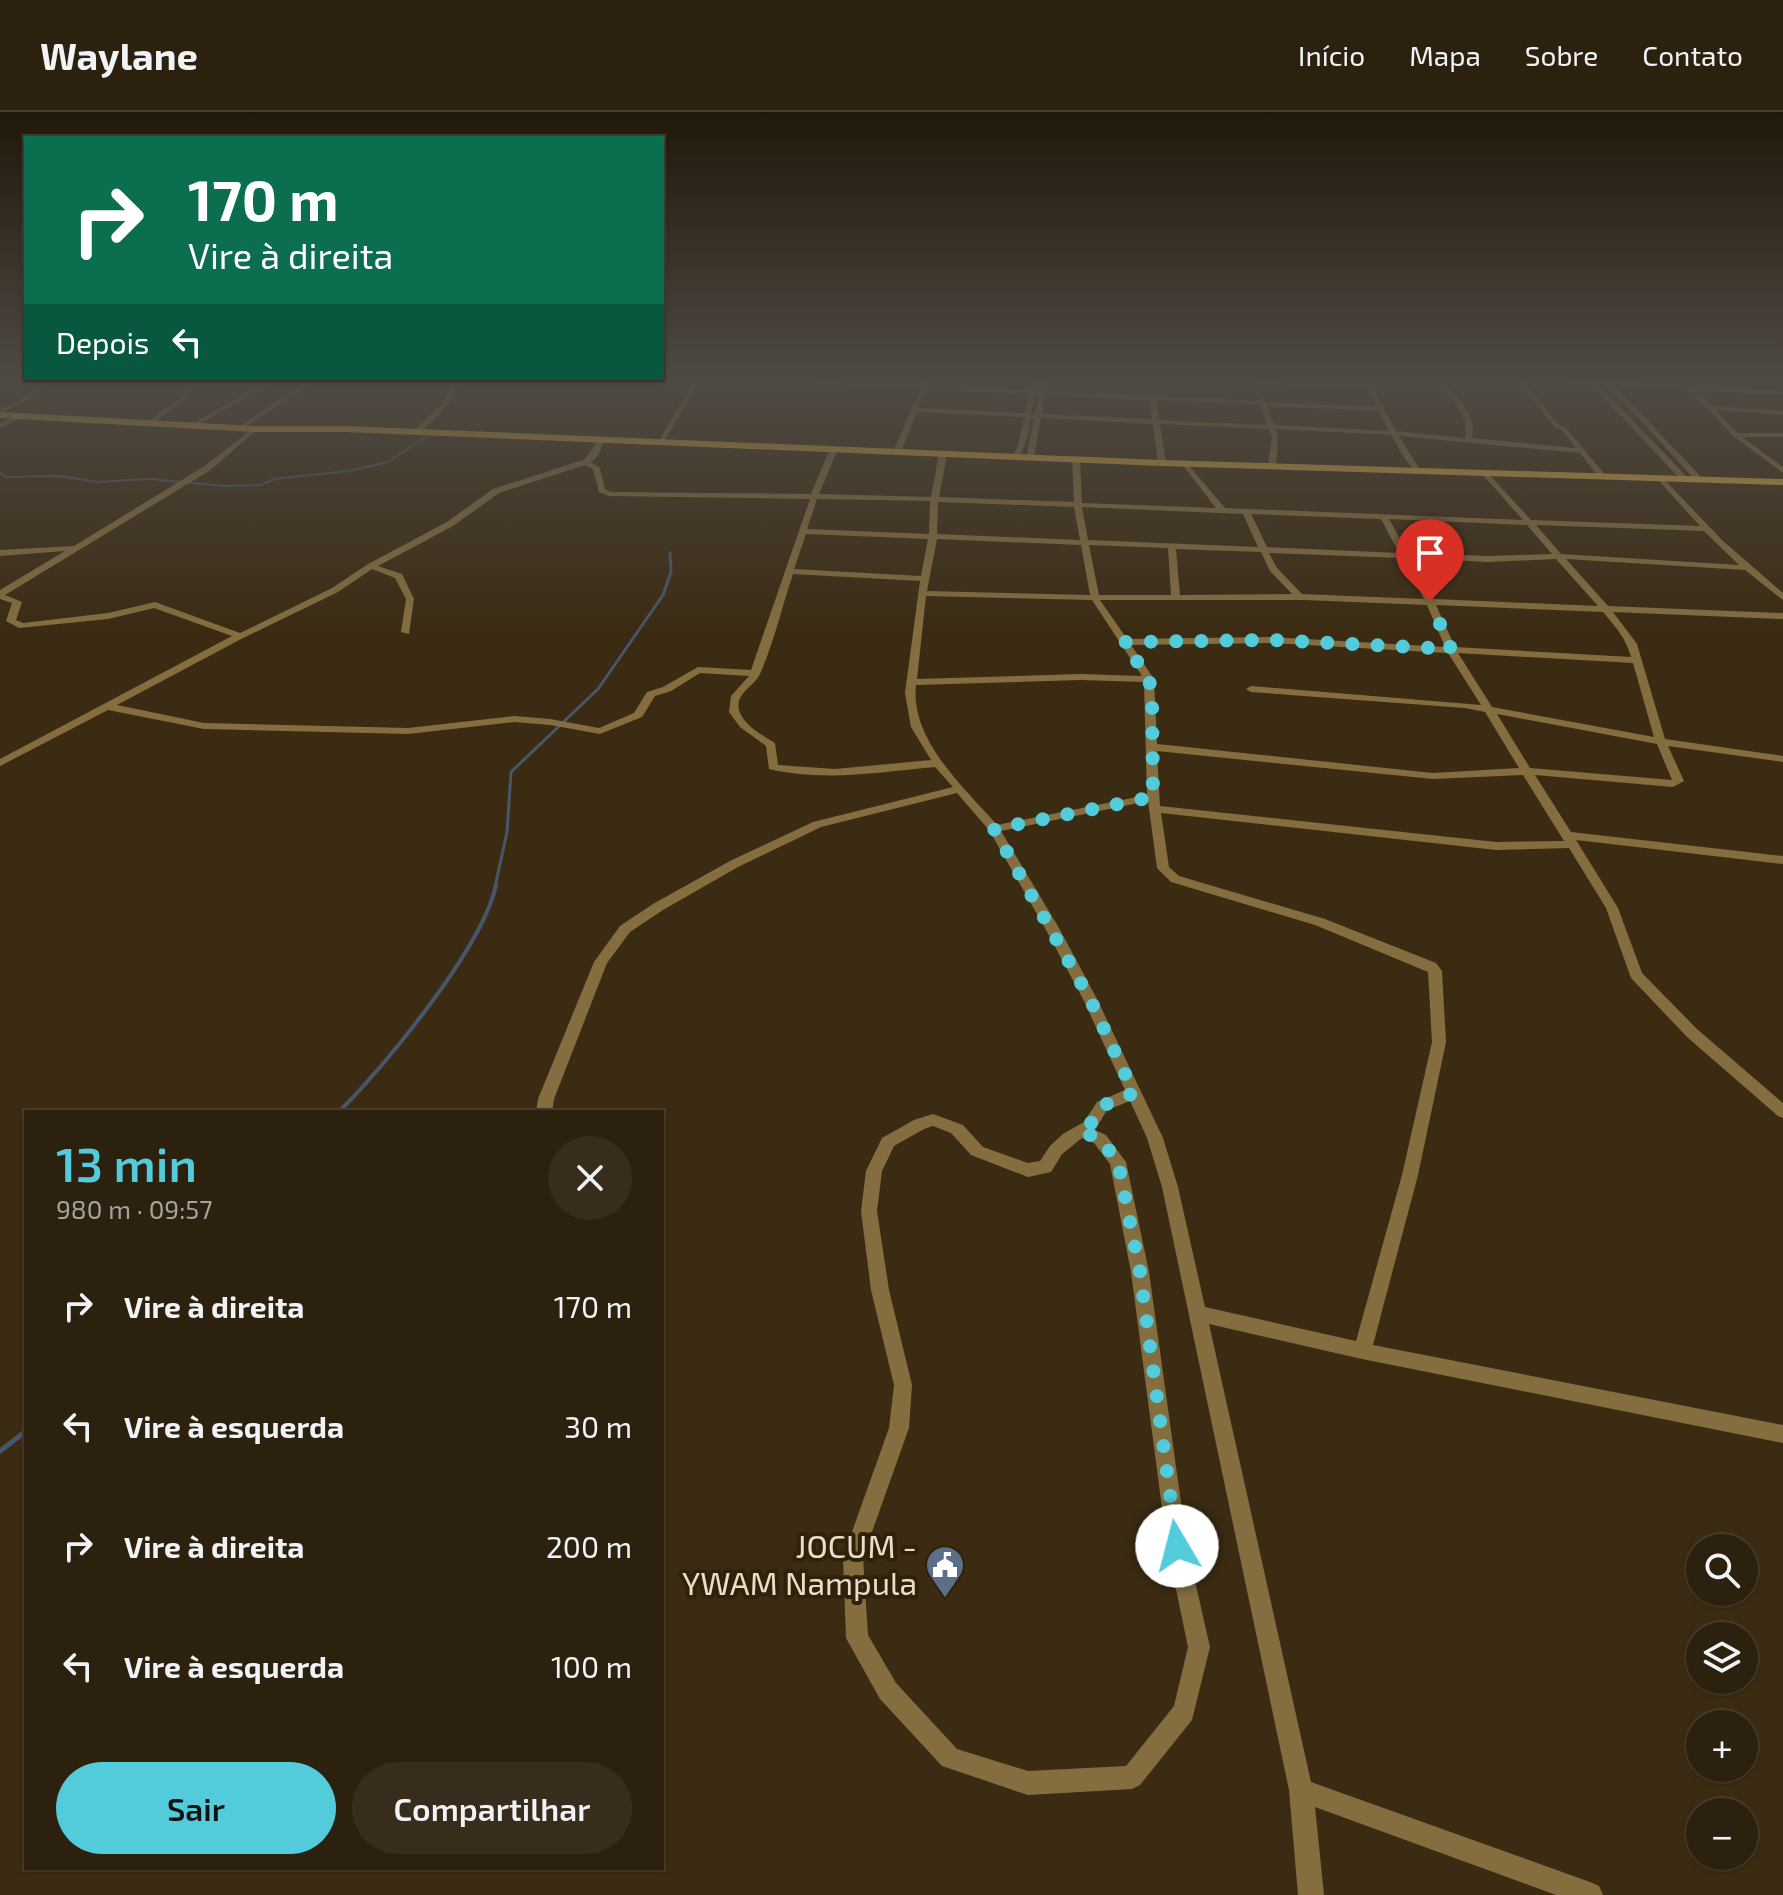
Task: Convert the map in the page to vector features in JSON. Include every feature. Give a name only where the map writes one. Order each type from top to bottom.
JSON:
[{"type":"main road","points":[[1237,464],[1783,482]]},
{"type":"street","points":[[0,595],[211,464]]},
{"type":"street","points":[[0,763],[240,636],[335,590],[371,566],[450,524],[496,491],[579,464]]},
{"type":"street","points":[[590,464],[596,468],[602,490],[609,494],[1245,510],[1703,529]]},
{"type":"street","points":[[828,464],[782,598],[752,673],[754,676],[737,694],[733,706],[737,719],[771,745],[773,767],[814,774],[938,763]]},
{"type":"street","points":[[941,464],[910,706],[916,727],[938,763],[994,829],[1083,987],[1155,1138],[1170,1187],[1301,1790],[1311,1895]]},
{"type":"street","points":[[1076,464],[1083,542],[1095,599],[1149,679],[1155,803],[1163,868],[1175,879],[1320,922],[1424,963],[1435,971],[1439,1042],[1413,1162],[1362,1351]]},
{"type":"street","points":[[1186,464],[1222,510]]},
{"type":"street","points":[[1412,464],[1416,470]]},
{"type":"street","points":[[1593,464],[1603,477]]},
{"type":"street","points":[[1671,464],[1685,479]]},
{"type":"street","points":[[1685,464],[1699,479]]},
{"type":"street","points":[[1153,747],[1433,776],[1527,771],[1673,784],[1678,781],[1660,739],[1632,644],[1606,607],[1557,556],[1485,472]]},
{"type":"street","points":[[1662,479],[1703,529],[1745,568],[1783,597]]},
{"type":"street","points":[[1245,510],[1273,569],[1300,597]]},
{"type":"street","points":[[1383,516],[1430,601],[1451,649],[1612,908],[1636,975],[1692,1033],[1783,1112]]},
{"type":"street","points":[[804,531],[1488,559],[1557,556],[1745,568]]},
{"type":"street","points":[[1172,547],[1176,598]]},
{"type":"street","points":[[0,553],[75,548]]},
{"type":"street","points":[[371,566],[399,576],[410,599],[406,632]]},
{"type":"street","points":[[789,571],[924,586],[1095,599],[1300,597],[1783,616]]},
{"type":"street","points":[[0,595],[17,602],[11,621],[22,626],[108,616],[155,605],[240,636]]},
{"type":"street","points":[[1124,642],[1271,640],[1638,660]]},
{"type":"street","points":[[105,706],[204,726],[408,731],[514,719],[604,731],[638,715],[651,694],[667,689],[698,670],[752,673]]},
{"type":"street","points":[[913,682],[1081,677],[1149,679]]},
{"type":"street","points":[[1251,689],[1452,704],[1783,759]]},
{"type":"street","points":[[544,1110],[601,962],[625,929],[734,864],[817,824],[960,789]]},
{"type":"street","points":[[994,829],[1155,803],[1496,846],[1569,839],[1783,860]]},
{"type":"street","points":[[1080,1131],[1100,1139],[1118,1162],[1140,1272],[1177,1546],[1199,1647],[1184,1712],[1132,1777],[1028,1783],[950,1758],[888,1691],[857,1638],[853,1557],[899,1428],[903,1385],[880,1290],[869,1211],[874,1171],[888,1142],[919,1124],[942,1121],[957,1129],[977,1151],[1028,1170],[1045,1167],[1056,1150],[1080,1131],[1089,1126],[1102,1106],[1134,1093]]},
{"type":"street","points":[[1197,1313],[1362,1351],[1783,1434]]},
{"type":"street","points":[[1301,1790],[1590,1895]]},
{"type":"waterway","points":[[0,472],[5,477],[60,476],[97,482],[151,479],[224,486],[261,485],[274,479],[349,471],[378,464]]},
{"type":"waterway","points":[[495,887],[507,832],[511,772],[598,689],[663,595],[671,572],[670,553]]},
{"type":"waterway","points":[[341,1110],[406,1036],[453,972],[487,911],[496,885]]},
{"type":"waterway","points":[[0,1451],[24,1433]]},
{"type":"place","name":"JOCUM - YWAM Nampula","points":[[945,1599]]},
{"type":"route","points":[[1177,1546],[1140,1272],[1118,1162],[1100,1139],[1080,1131],[1089,1126],[1102,1106],[1134,1093],[1090,999],[994,829],[1153,797],[1152,695],[1149,679],[1124,642],[1271,640],[1451,649],[1430,601]]}]
